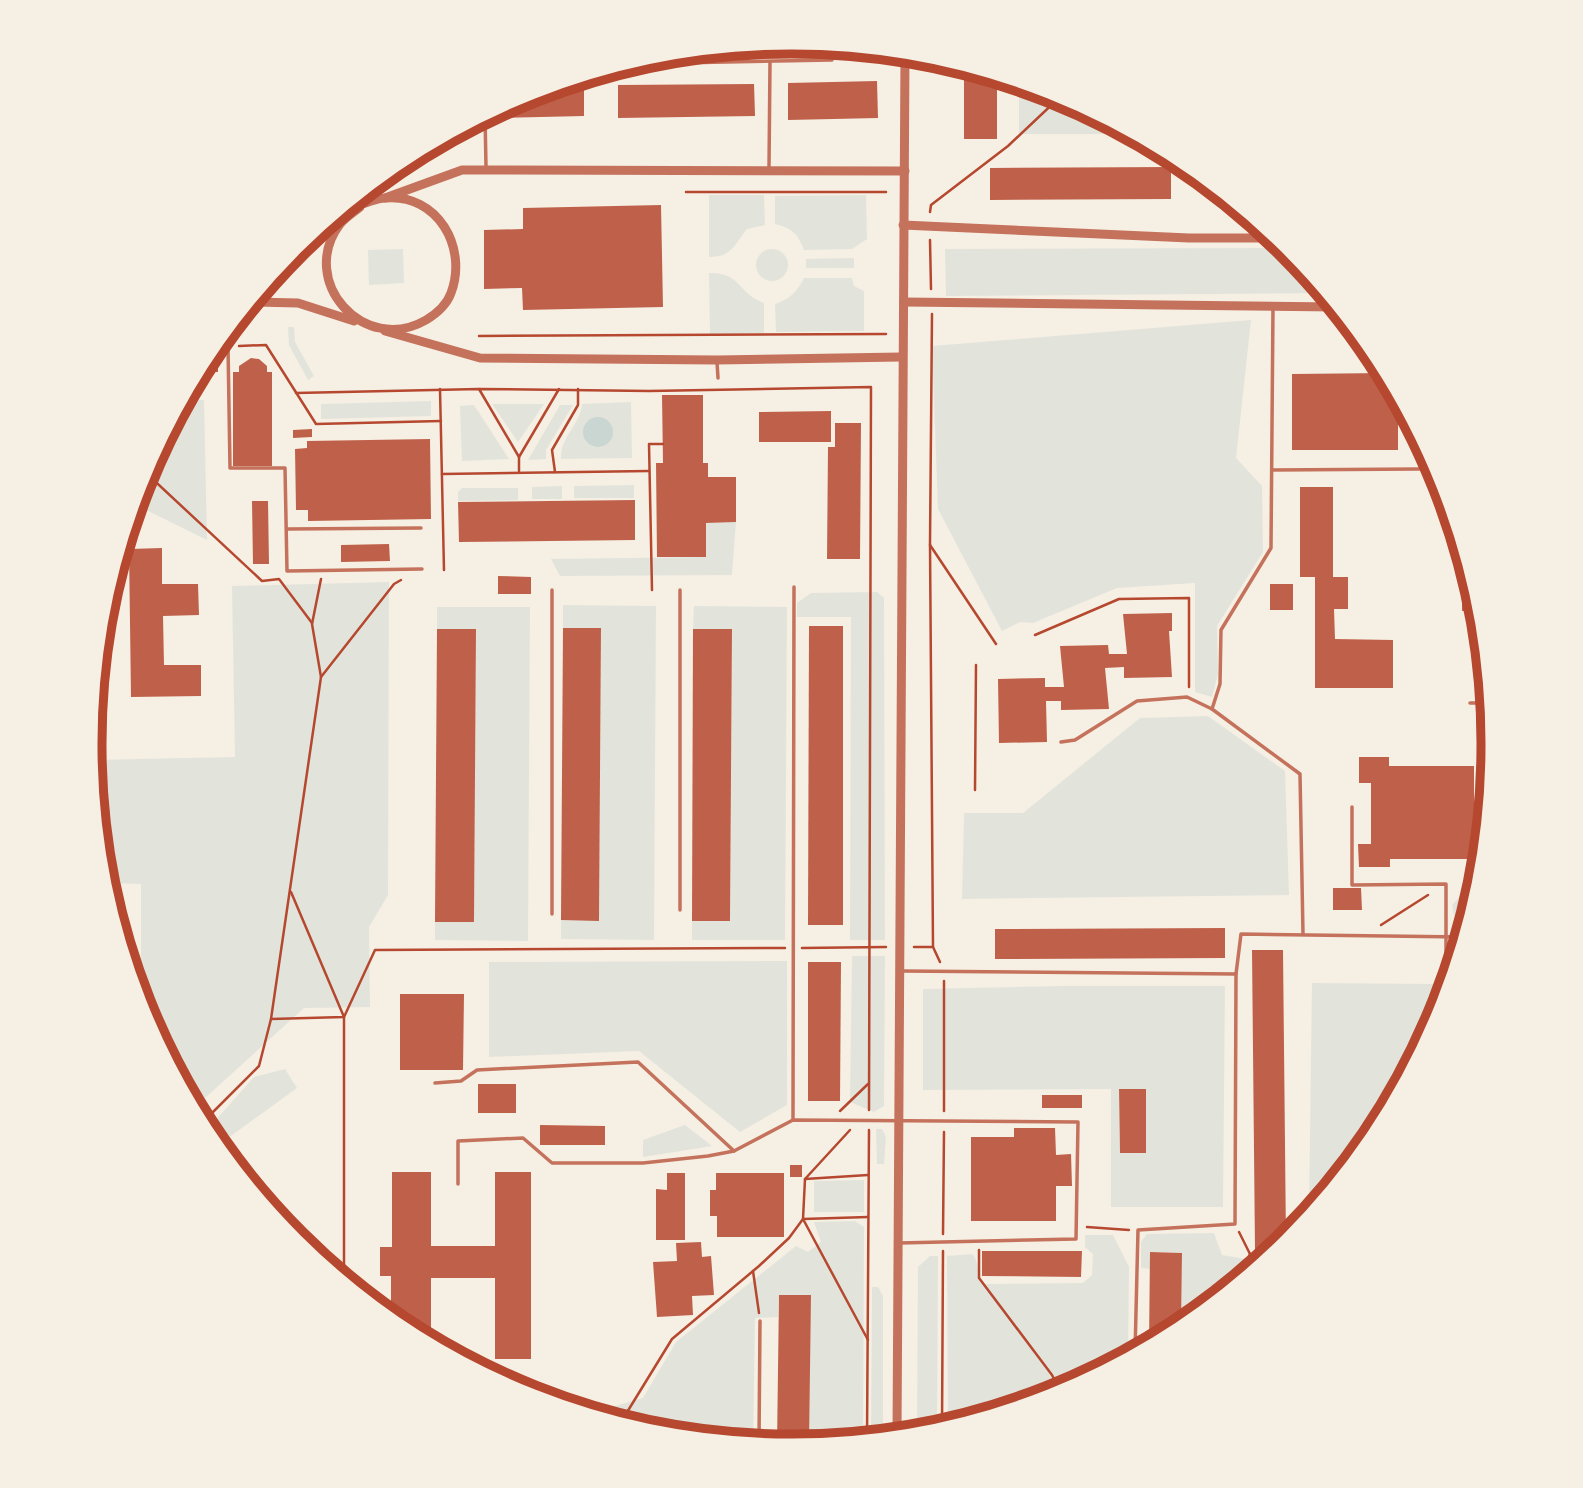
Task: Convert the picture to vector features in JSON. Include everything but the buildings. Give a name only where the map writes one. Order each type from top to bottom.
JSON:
[{"type":"street","points":[[897,1425],[897,1243],[901,1122],[901,357],[904,302],[905,64]]},
{"type":"street","points":[[360,322],[338,303],[327,278],[328,250],[340,224],[360,207],[462,170],[905,171]]},
{"type":"street","points":[[384,331],[413,327],[436,314],[450,295],[458,267],[454,241],[442,221],[428,209],[409,201],[385,198]]},
{"type":"street","points":[[904,225],[1189,238],[1260,238]]},
{"type":"street","points":[[262,302],[298,303],[480,358],[717,360],[901,357]]},
{"type":"street","points":[[904,302],[1325,307]]},
{"type":"lane","points":[[683,63],[832,60],[832,56]]},
{"type":"lane","points":[[769,172],[770,62]]},
{"type":"lane","points":[[485,125],[486,169]]},
{"type":"lane","points":[[1212,709],[1220,684],[1221,631],[1271,548],[1273,306]]},
{"type":"lane","points":[[228,347],[230,468],[285,468],[287,571],[422,569]]},
{"type":"lane","points":[[717,360],[718,378]]},
{"type":"lane","points":[[1272,470],[1419,469]]},
{"type":"lane","points":[[286,529],[421,527]]},
{"type":"lane","points":[[793,1120],[794,587]]},
{"type":"lane","points":[[552,590],[552,914]]},
{"type":"lane","points":[[680,590],[680,910]]},
{"type":"lane","points":[[1061,742],[1075,740],[1137,701],[1188,697],[1212,709],[1300,774],[1303,934]]},
{"type":"lane","points":[[1471,703],[1480,703]]},
{"type":"lane","points":[[1352,807],[1352,884],[1446,884],[1446,963]]},
{"type":"lane","points":[[1135,1341],[1138,1230],[1235,1224],[1236,974],[1241,934],[1454,937]]},
{"type":"lane","points":[[900,971],[1236,974]]},
{"type":"lane","points":[[435,1083],[461,1081],[477,1070],[638,1062],[734,1151]]},
{"type":"lane","points":[[458,1184],[458,1141],[523,1138],[552,1163],[643,1163],[734,1151],[793,1120],[1077,1122],[1076,1239],[897,1243]]},
{"type":"lane","points":[[759,1433],[760,1321]]},
{"type":"path","points":[[942,1416],[944,972],[933,947],[931,205],[1008,146],[1051,105]]},
{"type":"path","points":[[686,192],[886,192]]},
{"type":"path","points":[[479,336],[886,334]]},
{"type":"path","points":[[229,346],[266,345],[316,424],[441,421]]},
{"type":"path","points":[[296,393],[480,388],[871,387],[867,1429]]},
{"type":"path","points":[[480,388],[519,457],[519,472]]},
{"type":"path","points":[[519,457],[559,388]]},
{"type":"path","points":[[440,389],[444,570]]},
{"type":"path","points":[[555,472],[552,450],[578,405],[578,389]]},
{"type":"path","points":[[652,590],[649,444],[663,444]]},
{"type":"path","points":[[442,474],[649,471]]},
{"type":"path","points":[[154,480],[262,581],[279,579],[313,624]]},
{"type":"path","points":[[651,524],[656,524]]},
{"type":"path","points":[[930,544],[996,644]]},
{"type":"path","points":[[321,677],[394,584],[422,569]]},
{"type":"path","points":[[210,1115],[259,1066],[271,1019],[321,677],[313,624],[323,571]]},
{"type":"path","points":[[1035,635],[1119,599],[1189,598],[1188,697]]},
{"type":"path","points":[[975,790],[976,664]]},
{"type":"path","points":[[1378,926],[1446,884]]},
{"type":"path","points":[[289,890],[344,1017],[344,1269]]},
{"type":"path","points":[[344,1017],[375,950],[933,947]]},
{"type":"path","points":[[271,1019],[344,1017]]},
{"type":"path","points":[[830,1121],[869,1084]]},
{"type":"path","points":[[858,1121],[804,1179],[803,1219],[868,1340]]},
{"type":"path","points":[[804,1179],[869,1175]]},
{"type":"path","points":[[803,1219],[868,1217]]},
{"type":"path","points":[[626,1413],[672,1339],[753,1271],[789,1238],[803,1219]]},
{"type":"path","points":[[1235,1224],[1250,1254]]},
{"type":"path","points":[[1076,1227],[1138,1230]]},
{"type":"path","points":[[978,1241],[979,1278],[1055,1381]]},
{"type":"path","points":[[1250,1254],[1256,1254]]},
{"type":"path","points":[[1246,1263],[1250,1254]]},
{"type":"path","points":[[753,1271],[760,1321]]},
{"type":"shaded area","points":[[1019,93],[1113,134],[1019,134]]},
{"type":"shaded area","points":[[709,195],[764,195],[765,225],[747,229],[728,252],[709,257]]},
{"type":"shaded area","points":[[866,195],[867,239],[852,249],[804,250],[794,232],[775,224],[775,196]]},
{"type":"shaded area","points":[[1271,248],[1313,293],[946,296],[945,249]]},
{"type":"shaded area","points":[[403,249],[404,283],[369,285],[368,250]]},
{"type":"shaded area","points":[[772,249],[783,254],[788,265],[783,276],[772,281],[761,276],[756,265],[761,254]]},
{"type":"shaded area","points":[[854,258],[854,268],[806,268],[806,259]]},
{"type":"shaded area","points":[[709,273],[733,279],[755,299],[764,303],[764,333],[710,334]]},
{"type":"shaded area","points":[[804,278],[852,278],[854,286],[864,291],[864,331],[776,332],[775,304],[792,294]]},
{"type":"shaded area","points":[[1251,320],[1236,458],[1262,486],[1263,552],[1217,626],[1218,674],[1212,697],[1195,692],[1195,583],[1117,588],[1033,623],[1020,622],[1002,631],[938,509],[932,346]]},
{"type":"shaded area","points":[[288,327],[294,327],[295,342],[314,376],[308,380],[289,345]]},
{"type":"shaded area","points":[[193,400],[204,400],[207,540],[143,509],[173,439]]},
{"type":"shaded area","points":[[431,401],[431,416],[321,419],[321,404]]},
{"type":"shaded area","points":[[631,402],[632,458],[561,459],[564,444],[582,404]]},
{"type":"shaded area","points":[[492,404],[544,404],[518,442]]},
{"type":"shaded area","points":[[474,405],[509,459],[462,461],[460,406]]},
{"type":"shaded area","points":[[560,405],[573,405],[546,450],[546,459],[528,460]]},
{"type":"shaded area","points":[[598,417],[609,421],[613,432],[609,443],[598,447],[587,443],[583,432],[587,421]]},
{"type":"shaded area","points":[[634,485],[634,498],[574,498],[574,486]]},
{"type":"shaded area","points":[[562,486],[562,499],[532,499],[532,487]]},
{"type":"shaded area","points":[[462,488],[518,488],[518,500],[458,501],[458,492]]},
{"type":"shaded area","points":[[736,522],[732,575],[560,576],[551,559],[706,557],[706,523]]},
{"type":"shaded area","points":[[389,582],[388,895],[369,927],[370,1007],[304,1008],[202,1101],[173,1049],[141,974],[141,884],[116,883],[103,789],[102,760],[235,757],[232,586]]},
{"type":"shaded area","points":[[877,592],[884,598],[885,940],[850,940],[851,617],[797,617],[797,603],[811,593]]},
{"type":"shaded area","points":[[563,605],[656,606],[654,940],[561,939],[561,920],[599,920],[601,629],[563,628]]},
{"type":"shaded area","points":[[694,606],[787,607],[785,940],[692,940],[692,921],[730,921],[732,629],[693,629]]},
{"type":"shaded area","points":[[437,607],[530,607],[528,941],[435,940],[435,922],[474,922],[476,630],[437,629]]},
{"type":"shaded area","points":[[1208,716],[1285,771],[1289,895],[962,899],[964,813],[1023,813],[1140,718]]},
{"type":"shaded area","points":[[1465,891],[1465,891],[1458,921],[1452,905]]},
{"type":"shaded area","points":[[852,956],[885,956],[884,1106],[874,1112],[850,1102]]},
{"type":"shaded area","points":[[787,961],[787,1105],[740,1132],[639,1051],[489,1057],[489,962]]},
{"type":"shaded area","points":[[1312,983],[1436,984],[1429,1008],[1389,1089],[1339,1164],[1309,1200]]},
{"type":"shaded area","points":[[1225,986],[1223,1207],[1111,1207],[1111,1089],[923,1090],[923,989]],"holes":[[[1146,1089],[1146,1152],[1120,1153],[1119,1090]]]},
{"type":"shaded area","points":[[285,1069],[297,1088],[227,1139],[214,1121],[254,1077]]},
{"type":"shaded area","points":[[685,1125],[712,1146],[643,1157],[643,1140]]},
{"type":"shaded area","points":[[876,1129],[882,1129],[886,1137],[884,1164],[877,1164]]},
{"type":"shaded area","points":[[864,1180],[864,1212],[814,1212],[814,1181]]},
{"type":"shaded area","points":[[855,1221],[864,1227],[863,1430],[809,1433],[810,1295],[779,1295],[778,1317],[755,1318],[753,1432],[701,1428],[607,1408],[643,1398],[676,1342],[796,1246],[808,1252],[821,1242],[814,1222]]},
{"type":"shaded area","points":[[1214,1233],[1222,1255],[1249,1260],[1181,1313],[1182,1253],[1150,1252],[1150,1269],[1141,1268],[1141,1242],[1147,1234]]},
{"type":"shaded area","points":[[1085,1235],[1113,1235],[1129,1267],[1128,1345],[1097,1363],[1055,1381],[1013,1397],[948,1415],[947,1256],[972,1254],[984,1284],[1083,1283],[1092,1275],[1093,1254],[1085,1247]]},
{"type":"shaded area","points":[[930,1256],[938,1256],[937,1417],[917,1422],[918,1267]]},
{"type":"shaded area","points":[[872,1287],[878,1287],[883,1296],[883,1428],[871,1429]]}]
